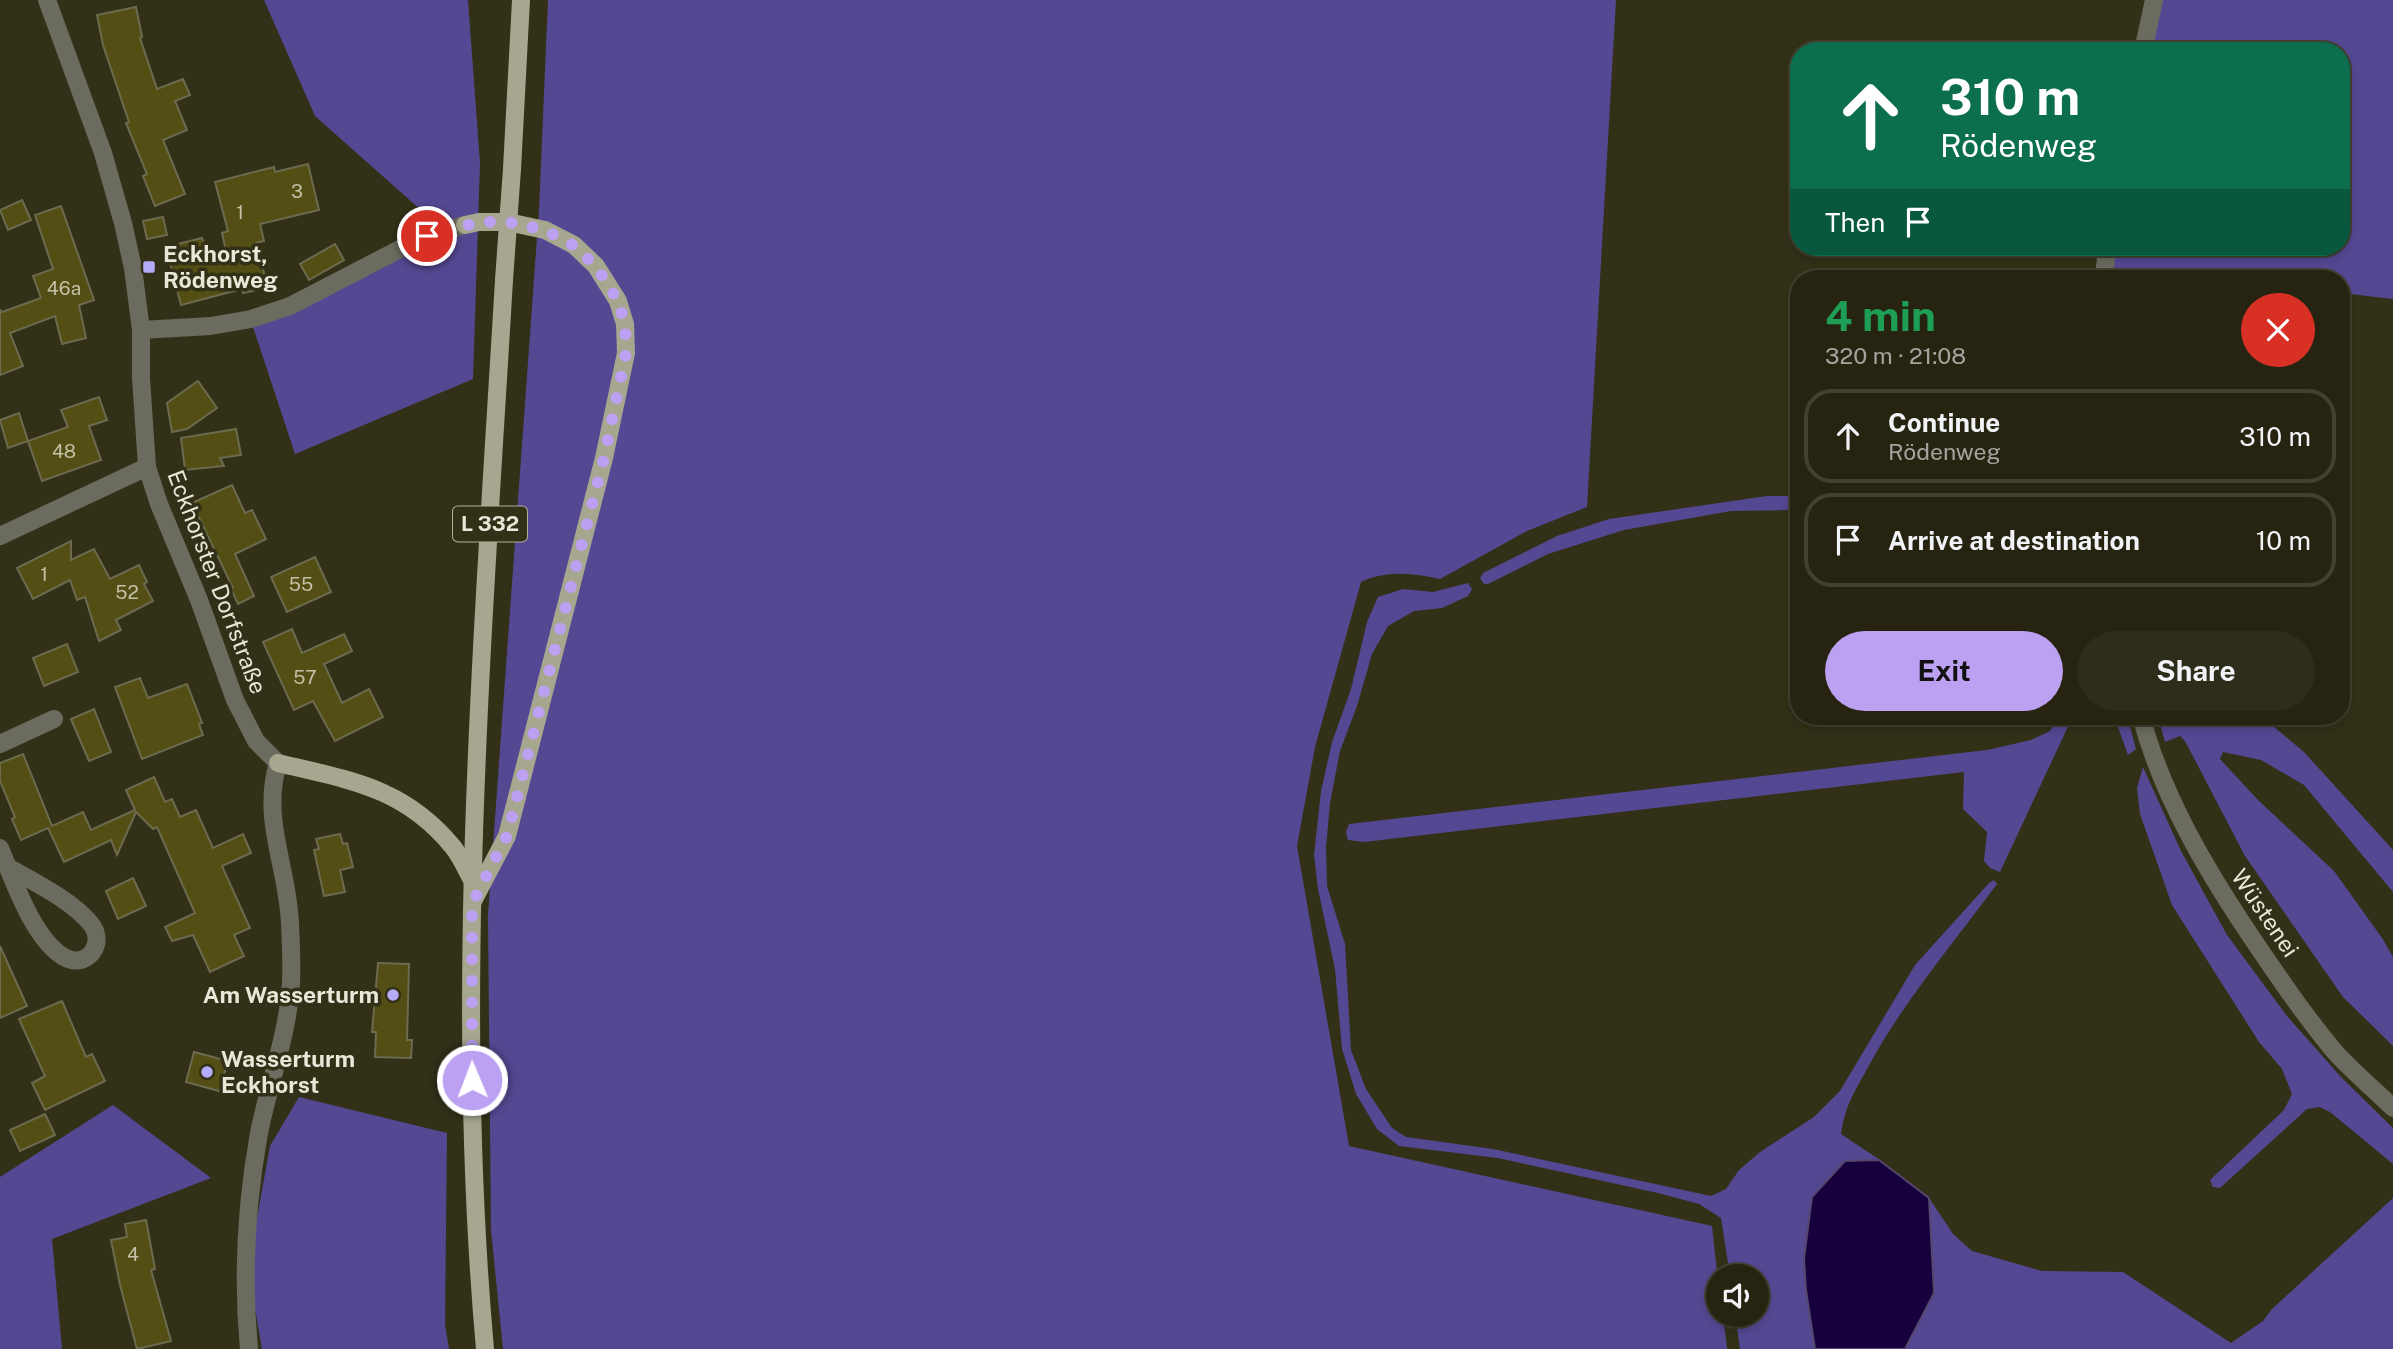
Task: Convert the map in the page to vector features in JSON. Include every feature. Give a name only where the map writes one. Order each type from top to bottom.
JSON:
[{"type":"main road","name":"L 332","points":[[485,1349],[476,1243],[471,1029],[472,880],[476,755],[521,0]]},
{"type":"main road","points":[[466,225],[508,222],[545,230],[573,245],[596,266],[618,301],[625,324],[626,353],[604,458],[507,836],[472,904]]},
{"type":"main road","points":[[278,763],[371,786],[396,797],[435,828],[455,849],[472,880]]},
{"type":"street","name":"Eckhorster Dorfstraße","points":[[47,0],[116,191],[133,268],[141,330],[143,428],[147,467],[235,700],[256,741],[278,763]]},
{"type":"street","points":[[2145,42],[2154,0]]},
{"type":"street","points":[[141,330],[211,326],[251,319],[290,306],[427,236],[466,225]]},
{"type":"street","points":[[0,536],[147,467]]},
{"type":"street","points":[[0,744],[54,719]]},
{"type":"street","name":"Wüstenei","points":[[2144,725],[2179,815],[2212,879],[2284,986],[2337,1054],[2393,1108]]},
{"type":"street","points":[[249,1349],[244,1301],[246,1221],[260,1133],[284,1029],[291,984],[289,897],[274,831],[271,797],[278,763]]},
{"type":"street","points":[[0,848],[22,903],[46,940],[63,957],[77,962],[85,960],[95,951],[99,938],[93,926],[83,916],[8,867]]},
{"type":"shaded area","points":[[264,0],[468,0],[480,163],[473,379],[295,454],[253,327],[344,283],[431,219],[315,116]]},
{"type":"shaded area","points":[[548,0],[1616,0],[1587,507],[1527,531],[1440,579],[1400,574],[1370,578],[1361,582],[1315,747],[1297,846],[1349,1146],[1712,1226],[1716,1264],[1706,1264],[1706,1327],[1724,1327],[1727,1349],[503,1349],[491,1230],[488,915],[539,210]]},
{"type":"shaded area","points":[[2153,0],[2393,0],[2393,299],[2350,294],[2350,270],[2134,270],[2106,267],[2108,256],[2350,256],[2350,42],[2146,42]]},
{"type":"shaded area","points":[[1767,496],[1790,496],[1790,510],[1731,511],[1624,530],[1548,554],[1488,584],[1484,584],[1480,578],[1483,573],[1557,536],[1609,519]]},
{"type":"shaded area","points":[[1468,583],[1472,589],[1468,596],[1442,608],[1414,611],[1388,626],[1372,654],[1340,751],[1330,803],[1326,847],[1327,886],[1345,944],[1351,1050],[1366,1089],[1392,1128],[1406,1137],[1493,1149],[1711,1196],[1726,1189],[1739,1170],[1760,1152],[1814,1117],[1840,1091],[1915,965],[1989,883],[1994,880],[1997,884],[1896,1020],[1851,1100],[1841,1134],[1880,1160],[1845,1161],[1812,1197],[1804,1258],[1815,1349],[1740,1349],[1737,1327],[1769,1327],[1769,1264],[1728,1264],[1721,1218],[1699,1204],[1498,1158],[1399,1146],[1377,1129],[1356,1094],[1342,1049],[1335,969],[1318,889],[1314,855],[1321,791],[1332,742],[1351,689],[1367,622],[1378,597],[1403,589],[1433,592]]},
{"type":"shaded area","points":[[2054,725],[2069,725],[2000,872],[1990,868],[1984,861],[1987,832],[1963,809],[1964,772],[1364,842],[1348,840],[1346,832],[1349,824],[1987,750],[2031,740],[2050,731]]},
{"type":"shaded area","points":[[2117,725],[2129,725],[2136,749],[2128,755]]},
{"type":"shaded area","points":[[2160,725],[2272,725],[2304,752],[2393,850],[2393,892],[2304,785],[2261,760],[2223,752],[2220,759],[2258,800],[2334,871],[2393,957],[2393,1046],[2343,997],[2245,856],[2185,741],[2180,736],[2165,742]]},
{"type":"shaded area","points":[[2143,767],[2181,851],[2227,935],[2287,1016],[2340,1076],[2393,1128],[2393,1164],[2330,1112],[2320,1107],[2307,1109],[2220,1188],[2213,1187],[2210,1180],[2284,1110],[2292,1094],[2282,1069],[2259,1042],[2172,905],[2140,814],[2137,788]]},
{"type":"shaded area","points":[[299,1097],[447,1133],[445,1324],[449,1349],[262,1349],[248,1268],[270,1146]]},
{"type":"shaded area","points":[[113,1105],[211,1178],[52,1239],[62,1349],[0,1349],[0,1177]]},
{"type":"shaded area","points":[[1879,1160],[1929,1198],[1934,1293],[1905,1349],[1815,1349],[1804,1258],[1812,1197],[1845,1161]]},
{"type":"shaded area","points":[[1929,1198],[1953,1234],[1972,1251],[2042,1271],[2123,1272],[2231,1343],[2263,1321],[2272,1309],[2393,1198],[2393,1349],[1905,1349],[1934,1293]]},
{"type":"building","points":[[136,7],[142,37],[140,38],[157,89],[183,79],[190,95],[175,101],[187,130],[163,140],[185,194],[155,206],[143,176],[147,174],[126,123],[129,122],[103,45],[97,15]]},
{"type":"building","points":[[308,164],[319,210],[260,224],[264,241],[256,243],[265,277],[259,279],[261,289],[243,293],[242,289],[181,305],[166,247],[202,238],[211,260],[227,255],[222,233],[228,231],[215,182],[274,167],[275,172]]},
{"type":"building","points":[[22,200],[31,220],[8,230],[0,210]]},
{"type":"building","points":[[61,206],[94,300],[79,305],[86,338],[62,344],[55,316],[10,333],[23,366],[0,375],[0,310],[2,312],[41,298],[33,276],[53,269],[35,215]]},
{"type":"building","points":[[163,217],[167,235],[147,239],[143,221]]},
{"type":"building","points":[[335,244],[344,260],[309,280],[300,264]]},
{"type":"building","points":[[198,381],[217,408],[187,429],[172,432],[167,403]]},
{"type":"building","points":[[99,397],[107,420],[89,426],[101,460],[42,481],[28,441],[68,427],[61,410]]},
{"type":"building","points":[[19,413],[28,441],[8,448],[0,420]]},
{"type":"building","points":[[236,429],[241,455],[220,458],[224,466],[185,470],[181,438]]},
{"type":"building","points":[[232,485],[245,513],[252,510],[266,539],[235,554],[254,596],[238,604],[192,503]]},
{"type":"building","points":[[71,541],[71,560],[94,549],[110,579],[139,565],[147,582],[144,584],[153,601],[116,620],[121,630],[99,641],[85,597],[77,600],[70,580],[33,599],[17,568]]},
{"type":"building","points":[[315,557],[331,592],[287,612],[271,577]]},
{"type":"building","points":[[292,629],[302,653],[344,634],[352,651],[324,664],[342,703],[369,689],[383,717],[335,741],[313,701],[294,710],[263,642]]},
{"type":"building","points":[[67,644],[78,672],[44,686],[33,658]]},
{"type":"building","points":[[140,678],[148,698],[187,684],[202,723],[199,724],[203,735],[142,759],[115,687]]},
{"type":"building","points":[[94,709],[111,752],[89,761],[71,719]]},
{"type":"building","points":[[23,754],[52,826],[83,812],[91,830],[135,810],[126,790],[154,777],[165,802],[172,799],[180,817],[196,810],[213,848],[243,834],[251,853],[222,866],[250,928],[234,935],[244,956],[210,972],[193,935],[172,941],[165,927],[195,913],[157,827],[153,829],[136,812],[117,855],[111,840],[64,862],[48,828],[21,840],[0,781],[0,763]]},
{"type":"building","points":[[340,834],[343,844],[347,843],[353,867],[340,870],[345,892],[324,896],[314,850],[319,849],[316,839]]},
{"type":"building","points":[[133,878],[146,906],[118,919],[106,891]]},
{"type":"building","points":[[0,946],[27,1006],[0,1018]]},
{"type":"building","points":[[378,963],[409,964],[407,1040],[412,1040],[411,1058],[375,1057],[376,1032],[372,1032]]},
{"type":"building","points":[[62,1001],[86,1057],[92,1054],[105,1081],[45,1110],[32,1083],[45,1076],[19,1019]]},
{"type":"building","name":"Wasserturm Eckhorst","points":[[194,1052],[228,1061],[219,1091],[186,1082]]},
{"type":"building","points":[[45,1114],[55,1135],[20,1151],[10,1130]]},
{"type":"building","points":[[146,1220],[155,1269],[151,1270],[171,1341],[137,1349],[111,1240],[127,1237],[125,1224]]},
{"type":"place","name":"Eckhorst, Rödenweg","points":[[149,267]]},
{"type":"place","name":"Am Wasserturm","points":[[393,995]]},
{"type":"place","name":"Wasserturm Eckhorst","points":[[207,1072]]},
{"type":"route","points":[[427,236],[479,222],[508,222],[545,230],[573,245],[596,266],[618,301],[625,324],[626,353],[604,458],[507,836],[472,904],[472,1080]]}]
